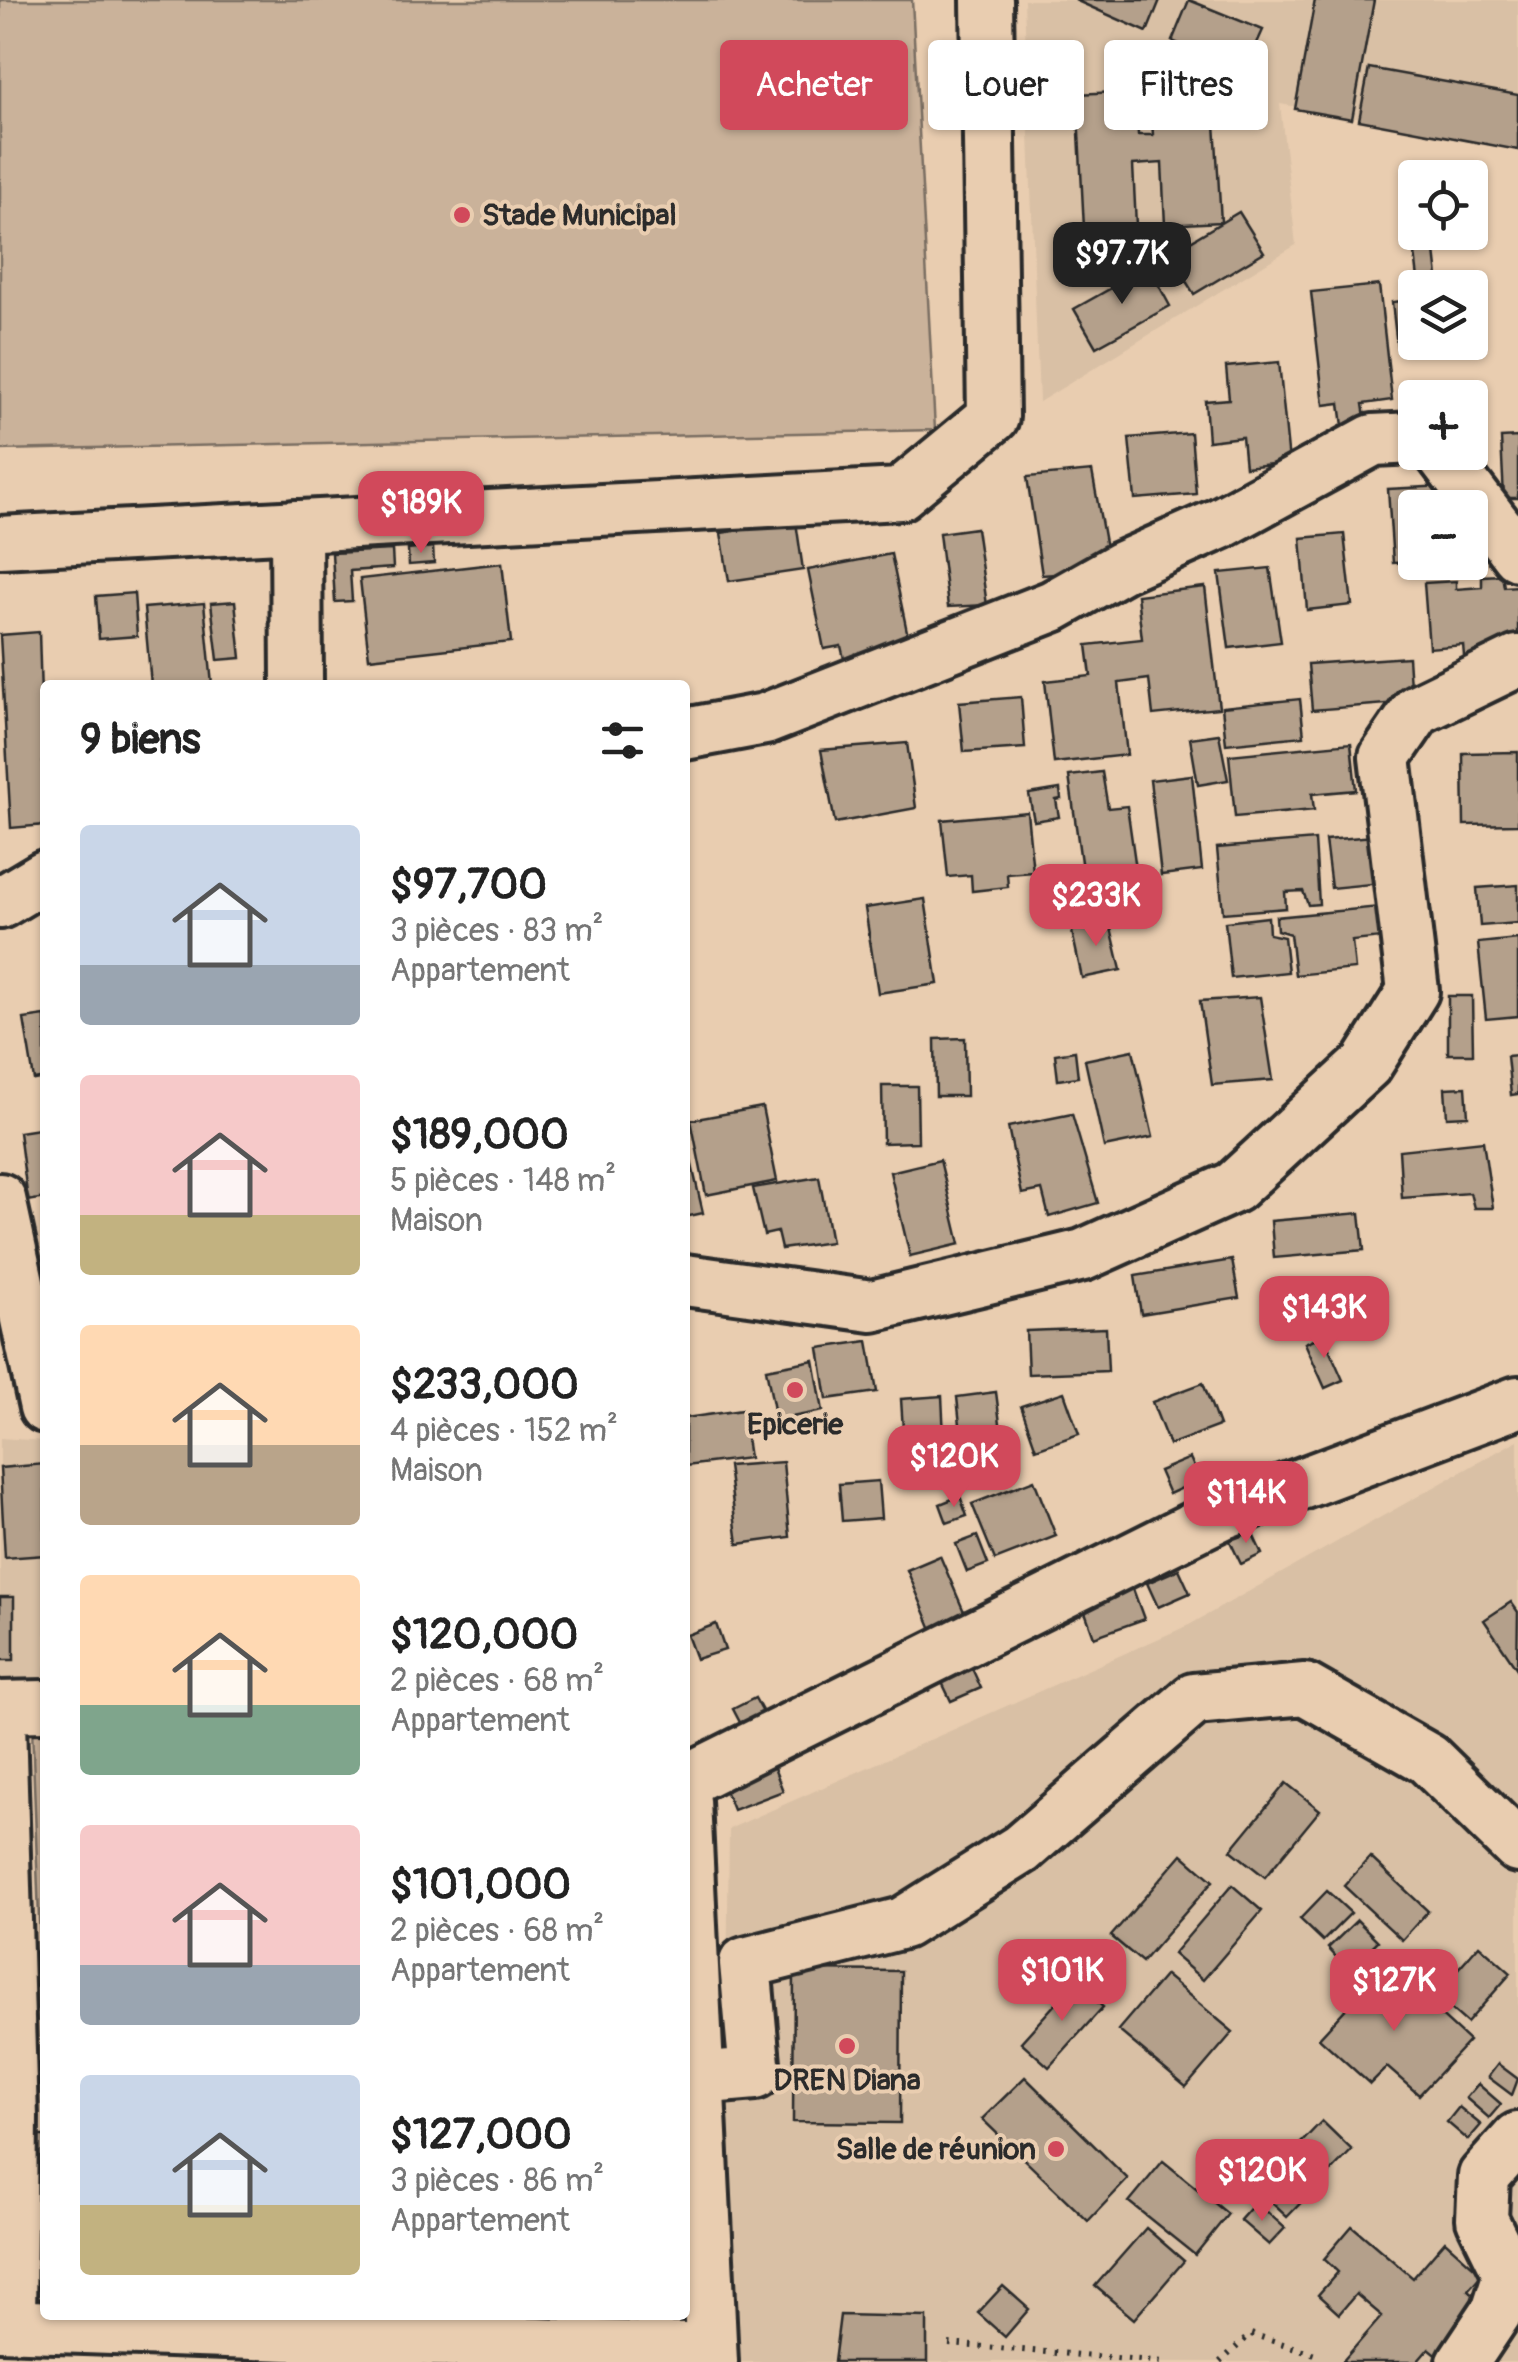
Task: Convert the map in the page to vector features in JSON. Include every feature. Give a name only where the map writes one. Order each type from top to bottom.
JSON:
[{"type":"street","points":[[0,542],[900,494],[992,417],[987,0]]},
{"type":"street","points":[[690,733],[764,718],[1053,606],[1122,567],[1222,523],[1373,440],[1398,439]]},
{"type":"street","points":[[1454,470],[1518,555]]},
{"type":"street","points":[[296,526],[303,680]]},
{"type":"street","points":[[690,1281],[872,1306],[1083,1255],[1234,1188],[1366,1064],[1414,991],[1385,758],[1417,710],[1518,661]]},
{"type":"street","points":[[0,903],[40,879]]},
{"type":"street","points":[[0,1198],[40,1384]]},
{"type":"street","points":[[690,1779],[1221,1514],[1518,1402]]},
{"type":"street","points":[[0,1414],[40,1408]]},
{"type":"street","points":[[692,2081],[755,2074],[746,1963],[903,1922],[1021,1849],[1194,1699],[1305,1689],[1428,1759],[1518,1847]]},
{"type":"street","points":[[0,1707],[40,1706]]},
{"type":"street","points":[[0,1723],[19,2116],[5,2325],[711,2356],[690,2001]]},
{"type":"street","points":[[1463,2362],[1497,2312],[1510,2274],[1482,2219],[1484,2176],[1518,2138]]},
{"type":"path","points":[[1220,2362],[1250,2334],[1315,2354]]},
{"type":"path","points":[[950,2344],[1165,2362]]},
{"type":"shaded area","points":[[1024,0],[1518,0],[1518,145],[1280,104],[1296,245],[1039,402],[1029,130],[1084,130],[1084,40],[1025,40]]},
{"type":"shaded area","points":[[0,1438],[40,1441],[40,1680],[0,1680]]},
{"type":"shaded area","points":[[1518,1440],[1518,2362],[734,2362],[726,2077],[729,1829],[1189,1625]]},
{"type":"green space","name":"Stade Municipal","points":[[0,0],[912,0],[935,430],[0,450]]},
{"type":"green space","points":[[32,1727],[40,1727],[40,1945]]},
{"type":"building","points":[[1075,0],[1160,0],[1147,32]]},
{"type":"building","points":[[1189,0],[1263,30],[1258,40],[1172,40]]},
{"type":"building","points":[[1315,0],[1374,0],[1352,119],[1295,109]]},
{"type":"building","points":[[1369,68],[1518,95],[1518,150],[1359,120]]},
{"type":"building","points":[[1104,93],[1104,130],[1138,130],[1138,135],[1153,135],[1153,130],[1215,130],[1221,222],[1165,225],[1162,163],[1133,165],[1136,226],[1084,228],[1079,130],[1084,130],[1084,94]]},
{"type":"building","points":[[1239,212],[1264,252],[1194,294],[1169,254]]},
{"type":"building","points":[[1098,244],[1100,283],[1069,284],[1067,245]]},
{"type":"building","points":[[1435,251],[1437,270],[1417,270],[1415,253]]},
{"type":"building","points":[[1149,267],[1170,306],[1096,347],[1074,309]]},
{"type":"building","points":[[1379,285],[1392,400],[1363,404],[1366,424],[1343,426],[1340,403],[1324,405],[1311,292]]},
{"type":"building","points":[[1398,301],[1398,346],[1397,346],[1392,302]]},
{"type":"building","points":[[1279,362],[1289,462],[1245,467],[1242,437],[1208,441],[1205,401],[1229,399],[1226,367]]},
{"type":"building","points":[[1191,433],[1196,494],[1135,499],[1129,438]]},
{"type":"building","points":[[1518,437],[1518,498],[1504,498],[1501,438]]},
{"type":"building","points":[[1092,471],[1110,570],[1042,575],[1027,477]]},
{"type":"building","points":[[1445,486],[1445,490],[1398,490],[1398,563],[1393,563],[1388,489]]},
{"type":"building","points":[[796,522],[803,570],[729,581],[721,533]]},
{"type":"building","points":[[976,528],[987,605],[948,607],[939,533]]},
{"type":"building","points":[[1344,534],[1352,605],[1307,610],[1301,538]]},
{"type":"building","points":[[433,547],[434,563],[409,565],[408,550]]},
{"type":"building","points":[[392,550],[393,568],[350,571],[352,601],[335,602],[332,553]]},
{"type":"building","points":[[891,554],[911,651],[845,663],[841,646],[824,649],[808,570]]},
{"type":"building","points":[[502,563],[511,642],[369,658],[360,579]]},
{"type":"building","points":[[1270,568],[1281,642],[1229,648],[1219,573]]},
{"type":"building","points":[[1502,575],[1504,587],[1518,586],[1518,652],[1466,677],[1463,645],[1429,648],[1424,583],[1456,581],[1456,589],[1482,587],[1482,580],[1488,580],[1488,576]]},
{"type":"building","points":[[1205,587],[1219,708],[1153,715],[1149,679],[1119,683],[1127,755],[1054,763],[1045,681],[1091,676],[1087,645],[1142,639],[1137,595]]},
{"type":"building","points":[[134,593],[137,636],[99,639],[96,596]]},
{"type":"building","points":[[235,601],[241,658],[218,660],[211,603]]},
{"type":"building","points":[[204,603],[212,680],[151,680],[144,608]]},
{"type":"building","points":[[39,632],[40,825],[11,828],[0,635]]},
{"type":"building","points":[[1408,657],[1411,702],[1312,710],[1308,664]]},
{"type":"building","points":[[1021,697],[1025,748],[964,752],[959,702]]},
{"type":"building","points":[[1300,699],[1304,736],[1226,744],[1222,707]]},
{"type":"building","points":[[1219,734],[1228,780],[1198,785],[1190,738]]},
{"type":"building","points":[[907,743],[916,808],[835,823],[821,750]]},
{"type":"building","points":[[1351,743],[1356,790],[1312,794],[1314,810],[1235,817],[1229,755]]},
{"type":"building","points":[[1518,752],[1518,824],[1464,825],[1463,753]]},
{"type":"building","points":[[1102,772],[1108,808],[1127,806],[1139,890],[1086,898],[1069,776]]},
{"type":"building","points":[[1192,775],[1202,870],[1161,875],[1150,780]]},
{"type":"building","points":[[1060,789],[1061,799],[1056,800],[1059,817],[1034,821],[1029,794]]},
{"type":"building","points":[[1027,812],[1033,872],[1007,874],[1008,887],[972,891],[971,875],[948,877],[942,820]]},
{"type":"building","points":[[1387,835],[1392,882],[1331,888],[1325,840]]},
{"type":"building","points":[[1315,840],[1319,904],[1308,905],[1303,891],[1285,892],[1286,908],[1223,913],[1217,848]]},
{"type":"building","points":[[1518,885],[1518,923],[1480,926],[1477,888]]},
{"type":"building","points":[[925,899],[938,984],[878,993],[865,908]]},
{"type":"building","points":[[1379,907],[1382,938],[1352,941],[1355,969],[1295,975],[1290,934],[1277,930],[1276,917]]},
{"type":"building","points":[[1268,917],[1269,934],[1284,937],[1288,972],[1231,978],[1225,922]]},
{"type":"building","points":[[1109,919],[1121,970],[1082,978],[1071,927]]},
{"type":"building","points":[[1518,939],[1518,1016],[1486,1019],[1478,943]]},
{"type":"building","points":[[1448,996],[1472,996],[1473,1054],[1448,1054]]},
{"type":"building","points":[[1260,997],[1273,1080],[1212,1085],[1200,1001]]},
{"type":"building","points":[[40,1017],[40,1079],[34,1080],[24,1019]]},
{"type":"building","points":[[965,1038],[966,1096],[936,1096],[935,1039]]},
{"type":"building","points":[[1133,1050],[1153,1137],[1104,1147],[1085,1060]]},
{"type":"building","points":[[1075,1051],[1078,1077],[1058,1080],[1055,1054]]},
{"type":"building","points":[[1518,1055],[1518,1094],[1511,1095],[1507,1056]]},
{"type":"building","points":[[882,1086],[917,1086],[918,1142],[883,1143]]},
{"type":"building","points":[[1466,1087],[1468,1116],[1447,1117],[1445,1088]]},
{"type":"building","points":[[762,1107],[777,1181],[706,1195],[691,1120]]},
{"type":"building","points":[[1072,1114],[1098,1203],[1049,1217],[1042,1190],[1022,1194],[1008,1127]]},
{"type":"building","points":[[40,1129],[40,1199],[28,1201],[19,1132]]},
{"type":"building","points":[[1483,1141],[1493,1208],[1474,1208],[1470,1193],[1402,1198],[1399,1150]]},
{"type":"building","points":[[690,1156],[703,1213],[690,1216]]},
{"type":"building","points":[[940,1160],[960,1244],[910,1256],[890,1172]]},
{"type":"building","points":[[819,1177],[831,1242],[781,1249],[777,1232],[764,1235],[753,1188]]},
{"type":"building","points":[[1360,1213],[1364,1250],[1274,1258],[1271,1221]]},
{"type":"building","points":[[1232,1260],[1239,1298],[1141,1314],[1135,1276]]},
{"type":"building","points":[[1106,1328],[1108,1371],[1028,1374],[1026,1331]]},
{"type":"building","points":[[1323,1335],[1343,1380],[1325,1388],[1305,1343]]},
{"type":"building","points":[[868,1341],[877,1392],[827,1399],[819,1348]]},
{"type":"building","name":"Epicerie","points":[[814,1360],[823,1411],[776,1420],[766,1369]]},
{"type":"building","points":[[1203,1383],[1219,1426],[1169,1445],[1152,1402]]},
{"type":"building","points":[[996,1392],[1002,1439],[962,1443],[957,1397]]},
{"type":"building","points":[[1064,1392],[1079,1434],[1036,1449],[1021,1406]]},
{"type":"building","points":[[942,1396],[945,1458],[905,1461],[901,1399]]},
{"type":"building","points":[[742,1410],[749,1458],[690,1465],[690,1417]]},
{"type":"building","points":[[1190,1458],[1200,1480],[1169,1494],[1159,1471]]},
{"type":"building","points":[[783,1462],[790,1537],[738,1544],[728,1466]]},
{"type":"building","points":[[40,1464],[40,1555],[5,1558],[0,1468]]},
{"type":"building","points":[[941,1467],[942,1484],[924,1485],[923,1468]]},
{"type":"building","points":[[1034,1480],[1056,1536],[995,1560],[972,1504]]},
{"type":"building","points":[[878,1481],[881,1518],[842,1521],[839,1484]]},
{"type":"building","points":[[960,1496],[967,1516],[947,1523],[940,1504]]},
{"type":"building","points":[[1250,1528],[1262,1554],[1241,1564],[1229,1539]]},
{"type":"building","points":[[977,1536],[988,1564],[967,1572],[956,1544]]},
{"type":"building","points":[[940,1556],[968,1621],[934,1634],[907,1570]]},
{"type":"building","points":[[1179,1569],[1190,1593],[1158,1607],[1147,1583]]},
{"type":"building","points":[[1129,1578],[1144,1619],[1094,1637],[1079,1595]]},
{"type":"building","points":[[0,1597],[14,1597],[14,1660],[0,1660]]},
{"type":"building","points":[[1511,1602],[1518,1612],[1517,1669],[1484,1620]]},
{"type":"building","points":[[716,1624],[725,1650],[696,1659],[690,1634]]},
{"type":"building","points":[[970,1664],[981,1688],[951,1701],[940,1678]]},
{"type":"building","points":[[755,1698],[766,1718],[744,1730],[733,1709]]},
{"type":"building","points":[[771,1760],[783,1791],[733,1810],[721,1780]]},
{"type":"building","points":[[1286,1783],[1320,1810],[1265,1877],[1231,1850]]},
{"type":"building","points":[[1182,1854],[1213,1881],[1142,1962],[1111,1936]]},
{"type":"building","points":[[1370,1857],[1428,1911],[1402,1940],[1344,1886]]},
{"type":"building","points":[[1232,1885],[1262,1911],[1203,1980],[1173,1954]]},
{"type":"building","points":[[1327,1891],[1351,1913],[1323,1941],[1300,1919]]},
{"type":"building","points":[[1357,1920],[1378,1941],[1348,1970],[1328,1948]]},
{"type":"building","points":[[1479,1945],[1511,1973],[1467,2023],[1435,1995]]},
{"type":"building","points":[[1386,1965],[1469,2041],[1419,2095],[1387,2067],[1370,2084],[1319,2038]]},
{"type":"building","name":"DREN Diana","points":[[794,1970],[901,1971],[900,2123],[793,2122]]},
{"type":"building","points":[[1165,1975],[1233,2032],[1186,2087],[1118,2030]]},
{"type":"building","points":[[1075,1982],[1103,2007],[1049,2067],[1021,2042]]},
{"type":"building","points":[[1498,2064],[1518,2079],[1512,2095],[1488,2077]]},
{"type":"building","name":"Salle de réunion","points":[[1025,2077],[1128,2179],[1088,2221],[982,2119]]},
{"type":"building","points":[[1478,2084],[1501,2104],[1489,2118],[1466,2098]]},
{"type":"building","points":[[1459,2107],[1481,2125],[1468,2140],[1447,2122]]},
{"type":"building","points":[[1322,2121],[1352,2150],[1287,2217],[1257,2189]]},
{"type":"building","points":[[30,2136],[40,2136],[40,2200],[31,2200]]},
{"type":"building","points":[[1163,2161],[1228,2214],[1195,2255],[1129,2202]]},
{"type":"building","points":[[1256,2202],[1285,2228],[1269,2245],[1240,2220]]},
{"type":"building","points":[[1352,2226],[1413,2278],[1445,2241],[1482,2274],[1468,2290],[1485,2305],[1440,2357],[1429,2348],[1417,2362],[1342,2362],[1382,2316],[1356,2294],[1339,2314],[1318,2295],[1338,2272],[1324,2259]]},
{"type":"building","points":[[29,2228],[40,2228],[40,2301],[26,2300]]},
{"type":"building","points":[[1146,2228],[1184,2261],[1134,2319],[1095,2286]]},
{"type":"building","points":[[1003,2286],[1029,2309],[1005,2337],[978,2313]]},
{"type":"building","points":[[840,2315],[927,2317],[927,2362],[834,2362]]},
{"type":"building","points":[[541,2320],[642,2320],[641,2335],[541,2332]]},
{"type":"place","name":"Stade Municipal","points":[[462,215]]},
{"type":"place","name":"Epicerie","points":[[795,1390]]},
{"type":"place","name":"DREN Diana","points":[[847,2046]]},
{"type":"place","name":"Salle de réunion","points":[[1056,2149]]}]
